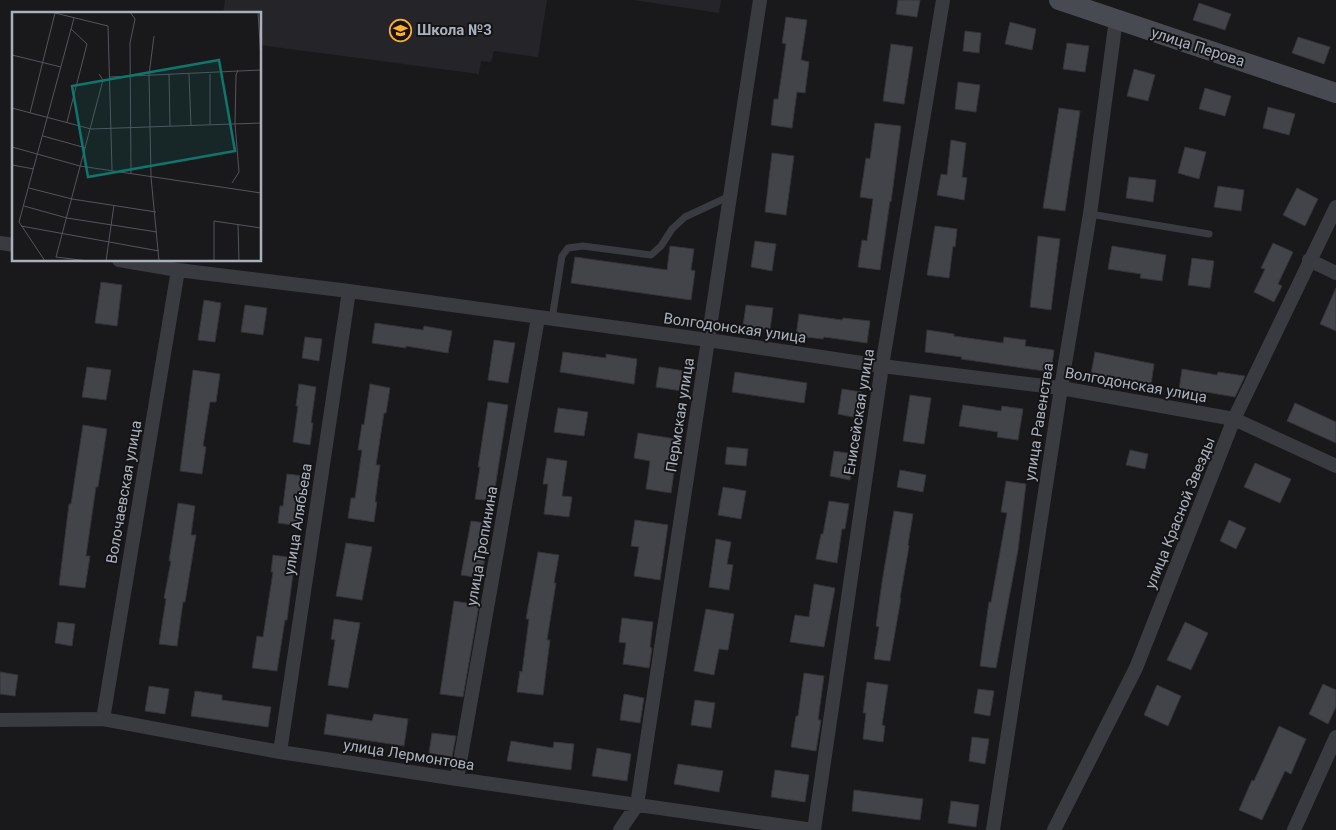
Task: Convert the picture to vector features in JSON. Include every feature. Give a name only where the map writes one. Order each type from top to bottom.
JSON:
[{"type":"main road","name":"улица Перова","points":[[1059,0],[1336,93]]},
{"type":"street","name":"Пермская улица","points":[[620,830],[637,805],[760,0]]},
{"type":"street","name":"Енисейская улица","points":[[813,830],[882,366],[943,0]]},
{"type":"street","name":"улица Равенства","points":[[993,830],[1061,388],[1090,214],[1116,20]]},
{"type":"street","name":"улица Красной Звезды","points":[[1054,830],[1136,668],[1234,419],[1336,207]]},
{"type":"street","points":[[1309,260],[1336,273]]},
{"type":"street","name":"Волгодонская улица","points":[[124,261],[178,270],[349,291],[708,340],[882,366],[1061,388],[1234,419],[1336,466]]},
{"type":"street","name":"Волочаевская улица","points":[[103,719],[178,270]]},
{"type":"street","name":"улица Алябьева","points":[[280,752],[349,291]]},
{"type":"street","name":"улица Тропинина","points":[[457,779],[545,318]]},
{"type":"street","name":"улица Лермонтова","points":[[0,720],[103,719],[280,752],[813,830]]},
{"type":"street","points":[[1294,830],[1336,737]]},
{"type":"lane","points":[[545,318],[562,256],[568,248],[583,246],[651,256],[661,246],[672,229],[685,217],[730,195]]},
{"type":"lane","points":[[1090,214],[1209,234]]},
{"type":"shaded area","name":"Школа №3","points":[[225,0],[547,0],[538,57],[494,51],[491,62],[481,61],[479,74],[261,45],[261,12],[223,12]]},
{"type":"shaded area","points":[[634,0],[721,0],[719,13]]},
{"type":"building","points":[[898,0],[920,0],[917,17],[896,14]]},
{"type":"building","points":[[1199,3],[1231,14],[1225,30],[1193,20]]},
{"type":"building","points":[[786,17],[807,20],[801,60],[809,62],[805,93],[797,92],[792,128],[771,125],[774,99],[778,99],[786,44],[782,43]]},
{"type":"building","points":[[1010,22],[1036,29],[1032,50],[1005,44]]},
{"type":"building","points":[[965,31],[981,33],[979,53],[963,51]]},
{"type":"building","points":[[1298,37],[1330,47],[1324,64],[1292,53]]},
{"type":"building","points":[[1067,43],[1089,46],[1085,72],[1063,69]]},
{"type":"building","points":[[891,44],[913,47],[904,104],[883,101]]},
{"type":"building","points":[[1134,69],[1155,75],[1148,101],[1127,96]]},
{"type":"building","points":[[958,82],[980,85],[976,112],[955,109]]},
{"type":"building","points":[[1205,88],[1231,96],[1225,116],[1199,109]]},
{"type":"building","points":[[1268,107],[1295,114],[1289,135],[1263,128]]},
{"type":"building","points":[[1059,108],[1080,111],[1065,211],[1043,208]]},
{"type":"building","points":[[875,123],[901,126],[880,270],[858,267],[862,240],[867,241],[873,199],[860,197],[866,158],[870,159]]},
{"type":"building","points":[[951,140],[966,143],[962,177],[967,178],[964,200],[937,195],[941,174],[947,175]]},
{"type":"building","points":[[1185,147],[1206,152],[1199,179],[1178,173]]},
{"type":"building","points":[[772,153],[794,156],[786,215],[765,212]]},
{"type":"building","points":[[1129,177],[1156,180],[1153,202],[1126,198]]},
{"type":"building","points":[[1218,186],[1244,190],[1241,211],[1214,207]]},
{"type":"building","points":[[1297,188],[1318,199],[1305,226],[1283,215]]},
{"type":"building","points":[[935,226],[957,229],[949,278],[927,275]]},
{"type":"building","points":[[1038,236],[1060,239],[1051,310],[1030,307]]},
{"type":"building","points":[[755,241],[776,244],[772,271],[751,267]]},
{"type":"building","points":[[1273,243],[1293,252],[1278,284],[1282,286],[1274,302],[1254,292],[1265,269],[1261,268]]},
{"type":"building","points":[[670,246],[694,249],[691,270],[695,271],[691,300],[571,283],[575,257],[667,270]]},
{"type":"building","points":[[1112,246],[1166,255],[1162,281],[1140,278],[1141,274],[1108,269]]},
{"type":"building","points":[[1192,258],[1214,261],[1210,288],[1188,285]]},
{"type":"building","points":[[101,282],[122,285],[117,326],[95,323]]},
{"type":"building","points":[[1336,288],[1336,331],[1320,324]]},
{"type":"building","points":[[204,300],[221,303],[215,342],[198,340]]},
{"type":"building","points":[[245,305],[267,308],[263,335],[241,332]]},
{"type":"building","points":[[746,305],[773,308],[770,330],[743,326]]},
{"type":"building","points":[[799,314],[842,320],[843,318],[870,321],[867,343],[824,337],[823,339],[796,336]]},
{"type":"building","points":[[375,323],[423,330],[424,326],[452,331],[448,353],[372,343]]},
{"type":"building","points":[[927,330],[1003,343],[1004,337],[1026,340],[1025,346],[1054,350],[1051,372],[925,352]]},
{"type":"building","points":[[305,337],[322,339],[319,361],[302,358]]},
{"type":"building","points":[[494,340],[515,343],[508,383],[488,380]]},
{"type":"building","points":[[563,352],[606,358],[606,354],[637,359],[634,384],[560,372]]},
{"type":"building","points":[[1095,352],[1154,364],[1151,385],[1091,374]]},
{"type":"building","points":[[87,367],[111,370],[106,400],[82,397]]},
{"type":"building","points":[[659,367],[685,371],[682,391],[656,387]]},
{"type":"building","points":[[1182,369],[1217,375],[1218,372],[1245,376],[1235,397],[1206,392],[1206,394],[1179,390]]},
{"type":"building","points":[[193,370],[220,374],[216,402],[210,402],[203,446],[206,447],[202,474],[180,471]]},
{"type":"building","points":[[735,372],[807,383],[804,403],[732,392]]},
{"type":"building","points":[[299,384],[316,387],[310,445],[293,442]]},
{"type":"building","points":[[370,384],[390,388],[376,465],[380,465],[374,522],[348,518],[351,498],[355,498],[362,450],[358,450]]},
{"type":"building","points":[[842,389],[862,392],[858,418],[838,414]]},
{"type":"building","points":[[910,395],[931,398],[924,444],[903,441]]},
{"type":"building","points":[[488,402],[508,405],[493,501],[475,499]]},
{"type":"building","points":[[1295,403],[1336,422],[1336,443],[1287,421]]},
{"type":"building","points":[[963,405],[1001,411],[1002,406],[1023,409],[1018,440],[997,437],[998,432],[959,426]]},
{"type":"building","points":[[558,408],[588,412],[584,436],[554,432]]},
{"type":"building","points":[[83,425],[107,429],[86,556],[90,556],[85,588],[59,585],[69,504],[71,504]]},
{"type":"building","points":[[638,433],[682,440],[678,465],[675,465],[671,493],[646,489],[650,461],[634,458]]},
{"type":"building","points":[[727,447],[748,449],[746,466],[725,464]]},
{"type":"building","points":[[1130,450],[1148,454],[1145,469],[1126,465]]},
{"type":"building","points":[[834,451],[854,454],[850,480],[830,476]]},
{"type":"building","points":[[547,458],[567,461],[562,496],[572,497],[569,517],[544,514],[548,484],[543,484]]},
{"type":"building","points":[[1255,463],[1291,479],[1280,503],[1244,487]]},
{"type":"building","points":[[900,470],[926,475],[923,492],[897,487]]},
{"type":"building","points":[[287,474],[304,476],[300,526],[278,523],[280,506],[283,506]]},
{"type":"building","points":[[1006,481],[1026,484],[1018,550],[996,668],[980,666],[989,602],[991,602],[1007,513],[1001,512]]},
{"type":"building","points":[[723,487],[746,491],[741,519],[718,515]]},
{"type":"building","points":[[829,501],[849,504],[845,529],[842,529],[837,563],[816,559]]},
{"type":"building","points":[[178,503],[195,506],[191,535],[196,535],[185,602],[183,602],[177,646],[159,644]]},
{"type":"building","points":[[894,511],[913,514],[890,661],[874,659],[879,627],[876,626]]},
{"type":"building","points":[[635,520],[668,525],[660,580],[634,576],[639,547],[631,546]]},
{"type":"building","points":[[1229,520],[1246,528],[1236,549],[1220,541]]},
{"type":"building","points":[[471,521],[492,524],[481,578],[461,575]]},
{"type":"building","points":[[716,539],[731,542],[727,564],[733,565],[729,590],[709,587]]},
{"type":"building","points":[[346,543],[372,547],[362,600],[336,596]]},
{"type":"building","points":[[538,552],[559,555],[547,640],[550,640],[543,695],[517,692],[520,671],[522,672],[529,619],[526,619]]},
{"type":"building","points":[[273,555],[295,558],[287,620],[285,620],[277,671],[252,668],[257,636],[263,637],[273,572],[271,572]]},
{"type":"building","points":[[814,584],[835,588],[824,647],[790,642],[795,615],[809,617]]},
{"type":"building","points":[[454,601],[479,605],[463,697],[440,694]]},
{"type":"building","points":[[706,609],[734,614],[728,650],[719,649],[714,675],[694,671]]},
{"type":"building","points":[[622,618],[653,622],[649,668],[623,664],[626,643],[619,642]]},
{"type":"building","points":[[334,619],[360,623],[348,688],[328,685],[335,640],[331,639]]},
{"type":"building","points":[[58,622],[75,624],[72,646],[55,643]]},
{"type":"building","points":[[1185,622],[1208,633],[1191,670],[1167,660]]},
{"type":"building","points":[[0,672],[18,675],[15,696],[0,694]]},
{"type":"building","points":[[804,673],[824,676],[818,720],[821,720],[816,751],[791,747],[796,716],[798,716]]},
{"type":"building","points":[[867,682],[888,685],[882,725],[885,726],[883,742],[863,739],[866,713],[863,713]]},
{"type":"building","points":[[1323,684],[1336,690],[1336,707],[1328,724],[1309,714]]},
{"type":"building","points":[[1157,685],[1181,696],[1168,726],[1144,715]]},
{"type":"building","points":[[149,686],[169,689],[165,714],[145,711]]},
{"type":"building","points":[[978,689],[994,691],[990,716],[974,713]]},
{"type":"building","points":[[195,691],[222,695],[222,700],[271,707],[268,727],[191,716]]},
{"type":"building","points":[[624,694],[644,698],[640,723],[620,720]]},
{"type":"building","points":[[695,700],[715,703],[711,728],[691,725]]},
{"type":"building","points":[[327,714],[372,721],[374,714],[408,719],[404,746],[324,734]]},
{"type":"building","points":[[1279,726],[1306,739],[1291,774],[1285,771],[1262,820],[1239,810]]},
{"type":"building","points":[[432,733],[456,736],[452,757],[429,753]]},
{"type":"building","points":[[972,737],[989,739],[985,764],[969,761]]},
{"type":"building","points":[[511,741],[553,748],[554,742],[574,744],[571,770],[507,761]]},
{"type":"building","points":[[597,748],[631,754],[627,781],[592,776]]},
{"type":"building","points":[[678,764],[723,771],[719,792],[674,784]]},
{"type":"building","points":[[775,770],[809,775],[805,802],[771,797]]},
{"type":"building","points":[[854,790],[923,799],[920,820],[852,811]]},
{"type":"building","points":[[951,801],[979,805],[976,827],[948,823]]},
{"type":"place","name":"Школа №3","points":[[401,30]]}]
